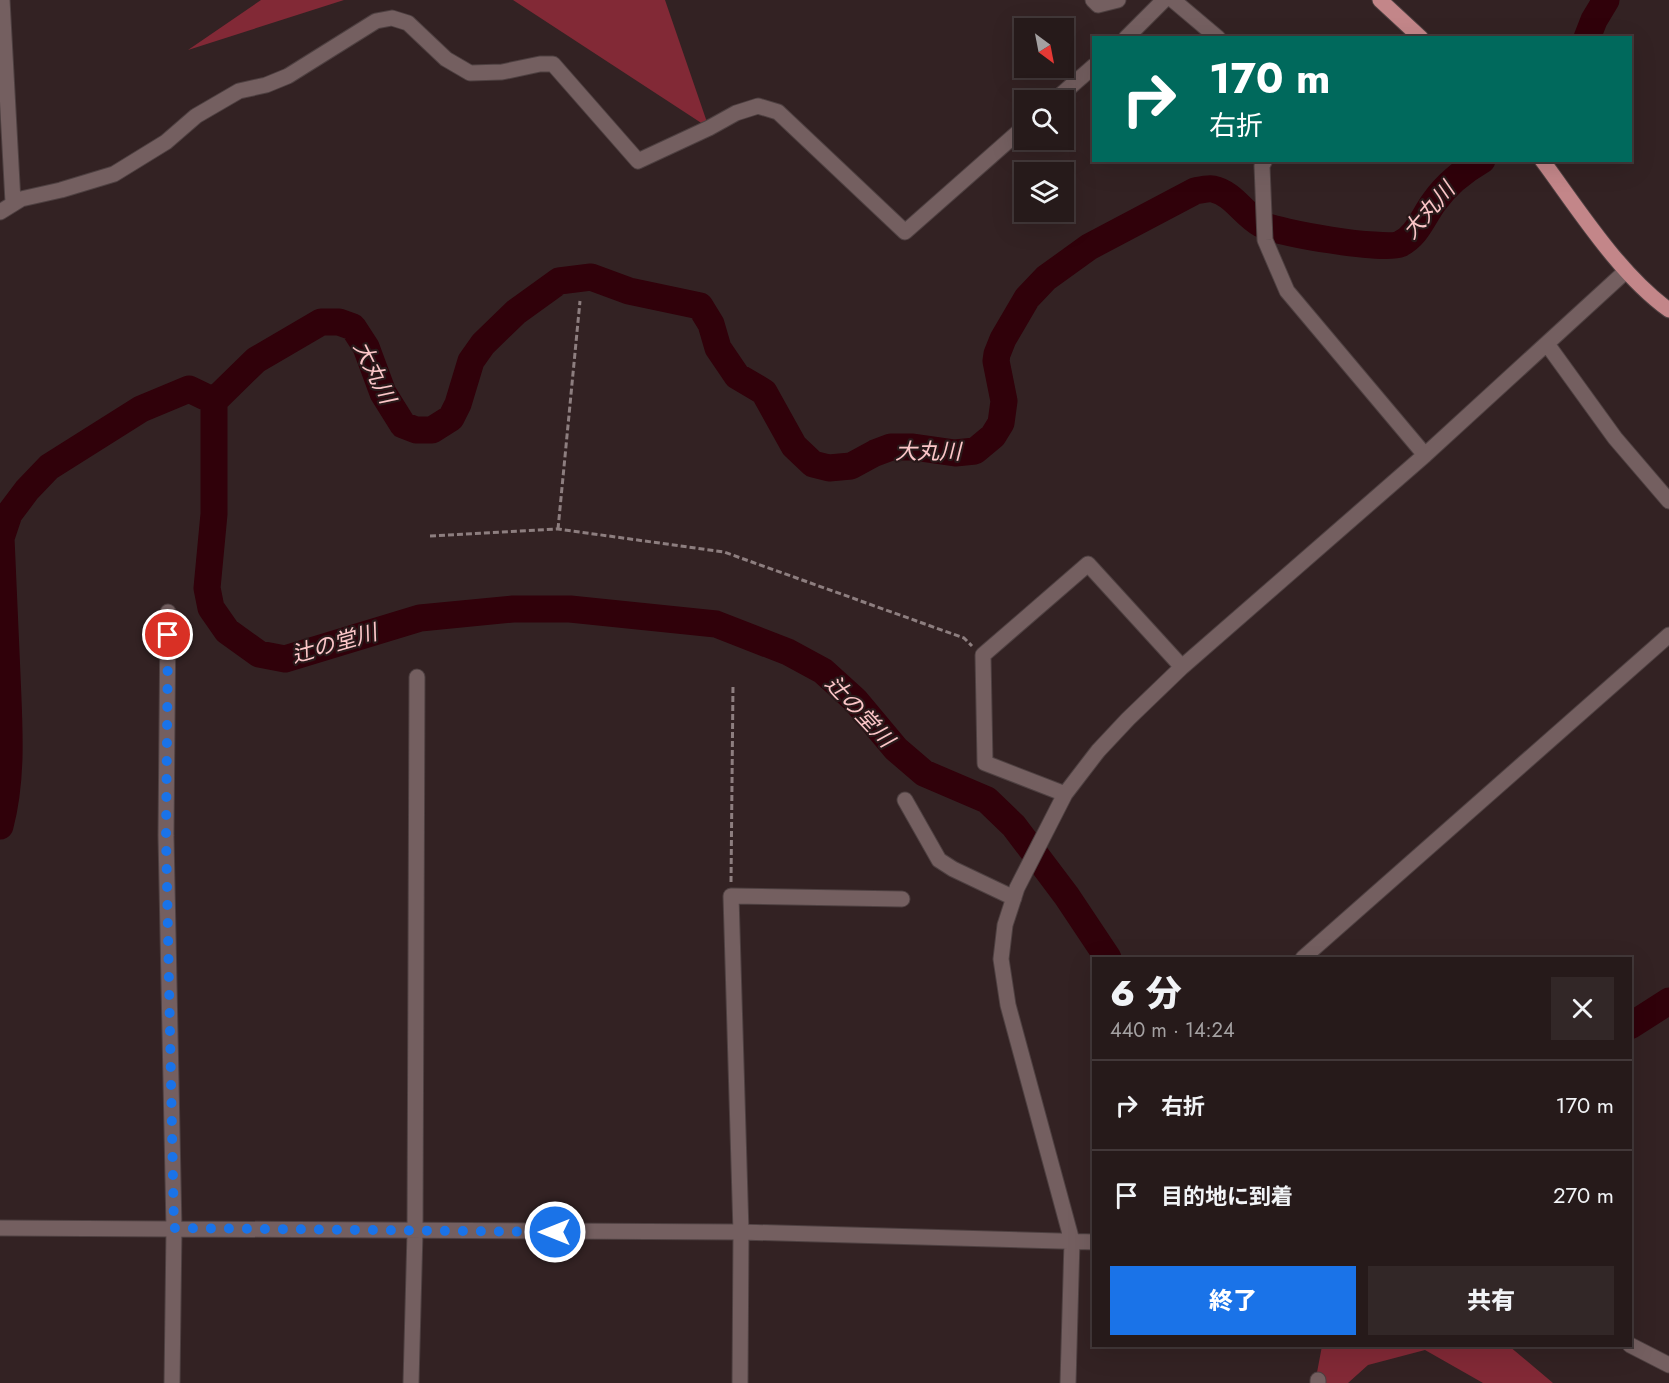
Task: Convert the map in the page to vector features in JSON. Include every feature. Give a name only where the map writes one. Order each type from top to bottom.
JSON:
[{"type":"main road","points":[[1380,0],[1419,36]]},
{"type":"main road","points":[[1544,162],[1626,271],[1651,297],[1669,310]]},
{"type":"street","points":[[2,0],[13,202]]},
{"type":"street","points":[[1093,0],[1098,5],[1118,0]]},
{"type":"street","points":[[1128,36],[1164,0]]},
{"type":"street","points":[[1173,0],[1216,36]]},
{"type":"street","points":[[0,212],[13,202],[114,174],[166,142],[196,116],[238,91],[266,85],[288,76],[376,21],[392,18],[408,23],[446,59],[470,73],[502,72],[540,64],[553,64],[638,161],[736,113],[758,106],[778,112],[905,232],[1014,136]]},
{"type":"street","points":[[1066,90],[1092,68]]},
{"type":"street","points":[[1264,162],[1262,166],[1265,240],[1287,291],[1425,455]]},
{"type":"street","points":[[1068,1383],[1072,1241],[1008,1005],[1001,959],[1005,925],[1015,893],[1062,800],[1098,751],[1182,668],[1425,455],[1626,271]]},
{"type":"street","points":[[1547,344],[1615,438],[1669,501]]},
{"type":"street","points":[[1062,800],[985,763],[983,655],[1088,564],[1182,668]]},
{"type":"street","points":[[168,612],[166,836],[174,1228],[172,1383]]},
{"type":"street","points":[[1304,957],[1669,635]]},
{"type":"street","points":[[411,1383],[416,1232],[417,677]]},
{"type":"street","points":[[906,800],[939,860],[953,869],[1015,893]]},
{"type":"street","points":[[740,1383],[741,1232],[731,896],[902,899]]},
{"type":"street","points":[[0,1228],[741,1232],[1092,1242]]},
{"type":"street","points":[[1632,1346],[1669,1365]]},
{"type":"path","points":[[558,529],[580,301]]},
{"type":"path","points":[[430,536],[558,529],[724,552],[964,638],[983,655]]},
{"type":"path","points":[[731,896],[733,684]]},
{"type":"shaded area","points":[[261,0],[344,0],[188,50]]},
{"type":"shaded area","points":[[513,0],[665,0],[709,128]]},
{"type":"shaded area","points":[[1322,1347],[1510,1347],[1553,1383],[1483,1383],[1425,1350],[1368,1365],[1348,1383],[1315,1383]]},
{"type":"waterway","name":"大丸川","points":[[1588,36],[1606,0]]},
{"type":"waterway","name":"大丸川","points":[[214,401],[256,360],[321,322],[339,322],[353,327],[366,347],[383,393],[403,425],[416,430],[432,430],[451,418],[458,404],[471,361],[483,344],[516,312],[559,281],[591,277],[629,291],[700,306],[711,324],[718,348],[737,376],[764,392],[794,446],[813,464],[829,468],[851,466],[891,447],[913,447],[955,453],[975,451],[993,436],[1001,423],[1004,401],[996,361],[1003,339],[1027,298],[1046,278],[1089,247],[1195,191],[1209,189],[1227,195],[1255,220],[1271,228],[1353,243],[1390,246],[1400,244],[1411,236],[1444,190],[1479,162]]},
{"type":"waterway","name":"辻の堂川","points":[[0,826],[7,789],[9,751],[1,538],[9,514],[27,490],[49,467],[141,409],[189,389],[214,401]]},
{"type":"waterway","name":"辻の堂川","points":[[214,401],[214,514],[207,588],[211,608],[227,631],[259,654],[285,659],[420,618],[513,609],[570,609],[716,624],[788,652],[823,671],[855,700],[896,749],[924,773],[987,800],[1014,826],[1066,895],[1107,957]]},
{"type":"waterway","name":"辻の堂川","points":[[1632,1025],[1669,1001]]},
{"type":"route","points":[[168,635],[166,836],[174,1228],[555,1232]]}]
